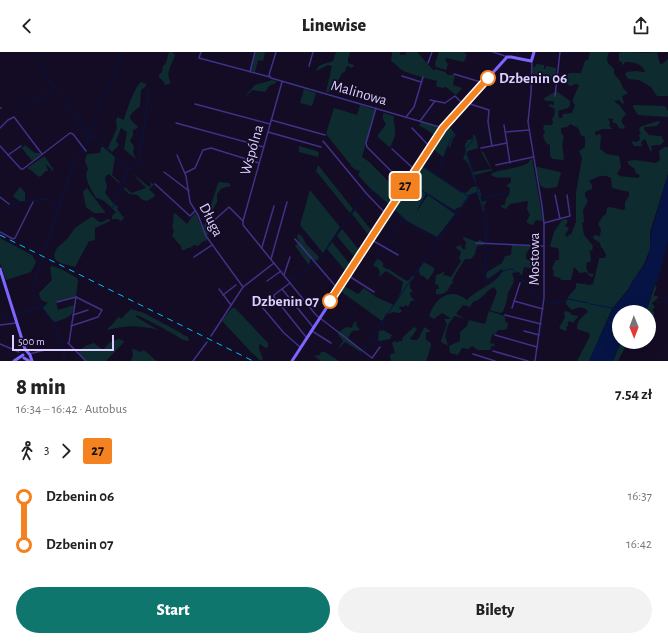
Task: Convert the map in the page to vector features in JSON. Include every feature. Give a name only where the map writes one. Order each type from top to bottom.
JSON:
[{"type":"street","name":"Malinowa","points":[[201,52],[199,58],[270,76],[282,82],[443,128]]},
{"type":"street","points":[[250,72],[255,52]]},
{"type":"street","points":[[270,76],[276,52]]},
{"type":"street","points":[[309,66],[313,52]]},
{"type":"street","points":[[428,63],[432,52]]},
{"type":"street","points":[[493,52],[497,52],[508,57],[532,60],[534,52]]},
{"type":"street","points":[[555,96],[560,52]]},
{"type":"street","points":[[292,361],[306,337],[443,128],[508,57]]},
{"type":"street","name":"Mostowa","points":[[532,60],[531,93],[528,118],[544,223],[543,309],[535,361]]},
{"type":"street","points":[[454,74],[484,83]]},
{"type":"street","points":[[402,76],[421,82]]},
{"type":"street","points":[[406,117],[414,107],[422,77]]},
{"type":"street","name":"Wspólna","points":[[242,221],[282,82]]},
{"type":"street","points":[[430,100],[444,103],[455,96],[465,104],[489,110],[488,122],[492,146]]},
{"type":"street","points":[[420,121],[435,101]]},
{"type":"street","points":[[195,104],[270,124]]},
{"type":"street","points":[[376,108],[366,143],[367,147],[405,186]]},
{"type":"street","points":[[0,128],[14,116],[42,154]]},
{"type":"street","points":[[271,120],[325,135]]},
{"type":"street","points":[[176,123],[264,147]]},
{"type":"street","points":[[504,125],[510,162]]},
{"type":"street","points":[[412,128],[430,147]]},
{"type":"street","points":[[506,132],[529,130]]},
{"type":"street","points":[[268,132],[321,147]]},
{"type":"street","points":[[0,146],[21,169],[71,133],[86,151]]},
{"type":"street","points":[[323,141],[366,193],[386,214]]},
{"type":"street","points":[[480,148],[507,143]]},
{"type":"street","points":[[8,155],[21,146]]},
{"type":"street","points":[[184,173],[195,168],[203,150],[211,148],[259,163]]},
{"type":"street","points":[[392,148],[415,170]]},
{"type":"street","name":"Długa","points":[[177,155],[189,191],[190,202],[196,211],[204,233],[243,287]]},
{"type":"street","points":[[496,165],[533,157]]},
{"type":"street","points":[[164,172],[189,191]]},
{"type":"street","points":[[155,184],[190,216],[196,211]]},
{"type":"street","points":[[555,195],[560,219]]},
{"type":"street","points":[[544,223],[571,216],[567,195]]},
{"type":"street","points":[[0,197],[9,204]]},
{"type":"street","points":[[0,232],[13,238],[16,237],[33,202]]},
{"type":"street","points":[[271,259],[287,202]]},
{"type":"street","points":[[262,247],[274,206]]},
{"type":"street","points":[[210,224],[229,207],[242,221],[243,225],[319,318],[372,358],[380,347]]},
{"type":"street","points":[[295,239],[338,289]]},
{"type":"street","points":[[370,239],[398,255]]},
{"type":"street","points":[[476,243],[544,246]]},
{"type":"street","points":[[194,257],[212,245]]},
{"type":"street","points":[[284,275],[290,257]]},
{"type":"street","points":[[210,336],[243,287],[274,263]]},
{"type":"street","points":[[0,269],[27,357]]},
{"type":"street","points":[[267,282],[281,271]]},
{"type":"street","points":[[347,275],[374,292]]},
{"type":"street","points":[[290,283],[274,295],[274,298],[306,337]]},
{"type":"street","points":[[512,308],[520,283]]},
{"type":"street","points":[[223,295],[236,285]]},
{"type":"street","points":[[219,289],[231,305]]},
{"type":"street","points":[[282,289],[312,329],[331,343]]},
{"type":"street","points":[[57,302],[76,297],[102,310],[98,317],[71,326]]},
{"type":"street","points":[[76,297],[69,343],[86,361]]},
{"type":"street","points":[[257,301],[284,333],[300,348]]},
{"type":"street","points":[[514,301],[543,309]]},
{"type":"street","points":[[73,315],[88,310]]},
{"type":"street","points":[[505,315],[541,324]]},
{"type":"street","points":[[0,325],[17,323]]},
{"type":"street","points":[[524,331],[539,335]]},
{"type":"street","points":[[495,335],[537,347]]},
{"type":"street","points":[[193,361],[207,342]]},
{"type":"street","points":[[0,344],[19,352]]},
{"type":"street","points":[[18,361],[45,350]]},
{"type":"street","points":[[494,351],[528,361]]},
{"type":"street","points":[[473,354],[495,361]]},
{"type":"street","points":[[14,361],[27,357]]},
{"type":"green space","points":[[169,52],[172,52],[175,55],[169,72],[169,79],[171,83],[165,85],[159,75],[166,63]]},
{"type":"green space","points":[[256,52],[265,52],[263,61],[258,60],[255,72],[251,71]]},
{"type":"green space","points":[[336,52],[350,52],[348,63],[354,66],[351,68],[349,66],[346,67],[345,72],[342,73],[333,91],[326,92],[332,66],[328,65],[316,71],[319,66],[333,61]]},
{"type":"green space","points":[[392,52],[400,52],[400,55],[405,55],[407,52],[417,52],[434,71],[435,69],[445,72],[448,75],[455,75],[453,85],[462,88],[456,95],[446,87],[442,88],[436,86],[437,81],[404,71],[391,61]]},
{"type":"green space","points":[[439,52],[464,52],[467,55],[464,62],[446,58],[445,60],[448,64],[446,70],[436,67],[435,64]]},
{"type":"green space","points":[[590,52],[609,52],[607,59],[608,63],[614,69],[614,74],[628,93],[622,96],[623,104],[619,100],[614,101],[626,114],[621,120],[625,127],[623,129],[619,128],[617,124],[612,122],[613,119],[608,118],[610,123],[609,125],[612,129],[602,129],[595,132],[596,136],[599,134],[601,135],[600,149],[607,154],[619,156],[621,167],[617,174],[620,176],[638,178],[640,176],[635,172],[635,169],[628,164],[628,161],[635,160],[656,163],[660,160],[659,151],[665,147],[668,147],[668,174],[650,232],[650,249],[644,264],[629,288],[615,305],[612,305],[612,309],[589,361],[577,361],[590,336],[589,333],[577,329],[577,326],[580,319],[588,312],[586,309],[580,307],[572,310],[566,304],[567,299],[576,288],[576,283],[593,284],[599,258],[605,258],[606,255],[600,243],[593,237],[595,235],[600,236],[601,229],[598,224],[606,214],[607,208],[625,209],[625,202],[629,194],[629,192],[612,188],[611,178],[605,176],[600,176],[589,181],[592,185],[592,189],[585,192],[585,196],[588,201],[583,210],[584,222],[582,223],[584,235],[593,246],[592,251],[588,250],[590,252],[591,262],[587,262],[586,267],[588,273],[593,274],[593,276],[591,277],[586,272],[580,273],[574,267],[571,280],[561,280],[560,278],[553,276],[554,271],[552,268],[556,260],[559,260],[558,248],[550,246],[554,232],[562,220],[566,219],[568,221],[565,226],[569,228],[565,235],[567,237],[570,234],[571,235],[576,222],[576,193],[582,158],[579,151],[585,147],[585,137],[581,135],[578,128],[570,124],[567,127],[561,128],[561,133],[564,136],[562,145],[564,159],[553,159],[550,156],[550,145],[546,143],[543,136],[545,132],[543,129],[544,125],[552,125],[553,123],[552,118],[554,117],[555,109],[549,106],[549,104],[554,105],[554,103],[553,101],[543,99],[556,91],[570,101],[568,108],[558,111],[559,118],[562,118],[563,114],[572,113],[575,105],[573,103],[573,99],[579,85],[575,84],[571,86],[567,84],[568,80],[565,79],[564,75],[581,73],[585,61],[588,60]]},
{"type":"green space","points":[[657,52],[660,64],[668,59],[668,96],[657,96],[651,87],[639,80],[628,79],[625,74],[627,72],[645,71],[641,66],[634,63],[625,62],[622,65],[622,62],[619,61],[619,53]]},
{"type":"green space","points":[[536,64],[544,65],[544,69],[546,66],[556,68],[556,81],[533,76],[533,67],[535,67]]},
{"type":"green space","points":[[272,80],[276,81],[276,83],[269,86],[265,92],[253,90],[245,96],[255,85]]},
{"type":"green space","points":[[141,82],[146,84],[146,86],[141,90],[140,106],[131,114],[130,117],[138,127],[133,130],[133,135],[130,141],[134,146],[133,153],[136,159],[124,149],[127,132],[121,128],[116,141],[119,145],[112,152],[108,148],[117,128],[117,117],[124,120],[134,94]]},
{"type":"green space","points":[[304,89],[316,93],[312,106],[300,103]]},
{"type":"green space","points":[[360,105],[375,110],[362,157],[368,161],[399,192],[390,205],[370,188],[358,175],[360,171],[351,166],[350,162],[350,164],[326,134],[334,108],[357,115]]},
{"type":"green space","points":[[634,105],[665,106],[668,111],[668,117],[638,115],[633,107]]},
{"type":"green space","points":[[384,113],[394,117],[395,134],[391,146],[389,147],[378,137],[386,124],[383,119]]},
{"type":"green space","points":[[658,121],[660,122],[657,126],[644,127],[644,129],[649,135],[661,136],[664,141],[663,143],[660,145],[651,146],[651,152],[645,139],[641,142],[642,146],[634,146],[631,141],[636,142],[640,140],[640,127]]},
{"type":"green space","points":[[421,122],[439,127],[440,130],[434,135],[419,126]]},
{"type":"green space","points":[[447,125],[456,135],[450,147],[448,146],[443,157],[432,148]]},
{"type":"green space","points":[[473,134],[476,137],[478,148],[468,151],[467,153],[473,172],[491,169],[480,150],[484,153],[492,170],[474,175],[476,181],[475,183],[468,163],[463,158],[465,155],[465,144],[467,140],[473,139]]},
{"type":"green space","points":[[25,145],[35,153],[40,153],[40,155],[32,161],[22,148]]},
{"type":"green space","points":[[299,146],[317,151],[319,153],[318,157],[299,152]]},
{"type":"green space","points":[[101,147],[115,157],[112,175],[120,182],[119,183],[109,174],[107,175],[105,178],[107,187],[105,193],[118,207],[117,209],[124,218],[121,221],[118,219],[112,219],[112,216],[116,212],[105,202],[96,198],[87,180],[86,176],[88,169],[85,161],[87,154],[100,153]]},
{"type":"green space","points":[[45,157],[54,170],[53,171],[46,164],[48,171],[40,177],[27,168]]},
{"type":"green space","points":[[532,158],[543,221],[536,220],[533,225],[527,223],[530,215],[527,209],[527,201],[510,204],[506,209],[501,207],[502,205],[505,205],[506,198],[509,195],[510,188],[506,186],[511,182],[511,178],[496,177],[491,175],[492,173],[524,165]]},
{"type":"green space","points":[[318,165],[353,209],[350,213],[316,171]]},
{"type":"green space","points":[[420,165],[462,193],[466,193],[472,187],[477,186],[480,190],[482,201],[484,202],[487,200],[484,206],[485,211],[483,211],[477,193],[470,195],[461,208],[459,207],[454,210],[422,190],[426,194],[417,211],[428,195],[455,214],[437,237],[407,221],[393,208]]},
{"type":"green space","points":[[538,167],[561,173],[557,187],[546,188],[540,185],[536,168]]},
{"type":"green space","points":[[131,172],[148,186],[150,187],[151,182],[154,185],[149,189],[155,195],[154,197],[147,201],[141,199],[138,195],[129,194],[124,189],[125,187],[131,193],[146,188]]},
{"type":"green space","points":[[218,183],[229,183],[231,186],[222,188],[217,194],[217,202],[213,209],[214,216],[210,221],[213,228],[207,236],[203,225],[205,224]]},
{"type":"green space","points":[[20,187],[25,192],[25,201],[19,201],[13,196]]},
{"type":"green space","points":[[87,188],[105,213],[94,213],[86,207],[83,192]]},
{"type":"green space","points":[[310,190],[340,227],[323,253],[300,225]]},
{"type":"green space","points":[[355,210],[373,232],[370,237],[352,214]]},
{"type":"green space","points":[[174,213],[187,224],[194,214],[196,214],[207,239],[206,241],[203,241],[198,246],[194,245],[190,248],[182,250],[181,246],[172,236],[174,231],[172,227]]},
{"type":"green space","points":[[91,217],[99,222],[108,219],[110,221],[95,228],[95,239],[89,241],[75,267],[60,263],[55,259],[54,254],[57,248],[67,239],[75,228]]},
{"type":"green space","points":[[342,229],[360,251],[356,259],[337,236]]},
{"type":"green space","points":[[298,234],[302,236],[306,244],[319,257],[317,261],[311,258],[309,265],[295,246],[299,242],[297,237]]},
{"type":"green space","points":[[464,237],[477,242],[480,239],[484,242],[484,245],[477,246],[475,254],[471,259],[465,259],[455,275],[452,282],[454,283],[451,284],[447,291],[442,294],[436,294],[436,289],[439,289],[438,285],[435,284],[436,275],[445,271],[443,276],[446,275],[451,277],[461,261],[459,258],[461,252],[456,247],[460,245],[463,249],[465,249],[466,242],[463,239]]},
{"type":"green space","points":[[0,238],[32,255],[36,262],[31,272],[6,280],[0,263]]},
{"type":"green space","points":[[332,242],[351,266],[347,273],[327,249]]},
{"type":"green space","points":[[512,245],[530,246],[526,254],[526,259],[536,263],[535,269],[524,267],[522,276],[519,272],[512,273],[514,279],[513,284],[508,293],[503,312],[500,313],[490,310],[497,292],[494,287],[473,302],[470,307],[463,305],[456,314],[464,318],[454,316],[448,325],[445,336],[448,345],[442,343],[441,341],[447,324],[444,319],[450,318],[442,313],[434,319],[429,316],[435,304],[439,299],[449,294],[461,296],[467,300],[492,282],[501,274],[503,270],[502,269],[488,279],[486,277],[487,272],[502,263],[505,256],[511,255]]},
{"type":"green space","points":[[377,259],[383,263],[383,267],[405,280],[408,281],[412,276],[415,276],[410,283],[410,288],[413,291],[410,293],[411,297],[415,300],[411,301],[408,307],[406,305],[403,307],[400,306],[399,308],[402,311],[400,313],[387,313],[382,321],[339,290],[344,282],[344,286],[358,294],[364,288],[376,297],[394,305],[401,292],[403,282],[386,271],[379,277],[380,272],[377,267],[373,266]]},
{"type":"green space","points":[[424,262],[434,268],[434,271],[428,280],[421,276],[419,272],[419,269]]},
{"type":"green space","points":[[52,266],[77,278],[78,281],[76,296],[56,302],[58,310],[74,305],[72,313],[68,317],[55,322],[42,308],[48,303],[41,300],[39,293],[52,280],[50,268]]},
{"type":"green space","points":[[655,285],[657,288],[654,296],[657,296],[658,298],[652,303],[654,305],[648,305]]},
{"type":"green space","points":[[232,308],[235,308],[268,343],[268,347],[266,348],[259,344],[259,349],[263,359],[261,361],[222,321]]},
{"type":"green space","points":[[131,309],[144,313],[187,336],[189,339],[188,341],[137,315],[135,316],[158,330],[133,326],[108,330],[117,318],[119,317],[121,319]]},
{"type":"green space","points":[[489,311],[505,316],[505,321],[508,324],[507,329],[498,330],[492,335],[490,343],[494,344],[495,346],[492,346],[490,350],[478,350],[472,346],[468,349],[462,348],[458,355],[450,353],[449,346],[460,341],[460,332],[467,326],[469,320],[485,324]]},
{"type":"green space","points":[[565,311],[578,317],[573,323],[568,322],[568,326],[566,327],[567,329],[565,331],[559,328],[565,317]]},
{"type":"green space","points":[[355,322],[357,322],[356,325],[360,330],[352,331],[348,338],[362,350],[361,352],[345,342],[337,350],[343,341],[338,334],[339,332],[346,327],[352,328]]},
{"type":"green space","points":[[414,327],[417,329],[410,339],[418,339],[425,327],[430,331],[426,332],[426,340],[431,343],[431,346],[426,361],[391,361],[390,355],[395,353],[392,343],[395,341],[397,343],[402,341],[403,337]]},
{"type":"green space","points":[[383,330],[392,335],[390,339],[381,341],[378,340],[379,331]]},
{"type":"green space","points":[[119,339],[124,342],[106,361],[87,361],[79,353],[79,351],[87,345],[94,343],[103,350],[110,342]]},
{"type":"green space","points":[[132,349],[140,352],[143,350],[156,361],[131,361],[133,355]]},
{"type":"green space","points":[[618,349],[624,349],[618,361],[613,361]]},
{"type":"green space","points":[[321,352],[325,352],[339,361],[321,361],[314,356],[320,355]]},
{"type":"shaded area","points":[[668,175],[668,240],[658,279],[653,288],[648,305],[640,305],[640,303],[638,305],[616,305],[630,288],[630,285],[645,264],[650,249],[651,233]]},
{"type":"shaded area","points":[[612,310],[612,349],[618,349],[613,361],[589,361]]},
{"type":"waterway","points":[[84,147],[121,52]]},
{"type":"waterway","points":[[37,62],[89,137]]},
{"type":"waterway","points":[[22,110],[54,87]]},
{"type":"waterway","points":[[108,150],[129,170],[139,163],[149,89]]},
{"type":"waterway","points":[[437,175],[451,139],[466,122]]},
{"type":"waterway","points":[[485,128],[465,149],[486,216],[486,242]]},
{"type":"waterway","points":[[91,135],[107,149]]},
{"type":"waterway","points":[[44,250],[76,159],[82,150]]},
{"type":"waterway","points":[[422,165],[468,196]]},
{"type":"waterway","points":[[107,213],[113,207],[128,169]]},
{"type":"waterway","points":[[290,281],[320,258],[369,189],[390,207]]},
{"type":"waterway","points":[[423,191],[455,212]]},
{"type":"waterway","points":[[363,350],[469,195],[478,192]]},
{"type":"waterway","points":[[481,198],[508,193]]},
{"type":"waterway","points":[[417,211],[426,194]]},
{"type":"waterway","points":[[0,212],[18,202],[48,199],[58,209]]},
{"type":"waterway","points":[[392,209],[404,220],[437,239]]},
{"type":"waterway","points":[[399,225],[402,219]]},
{"type":"waterway","points":[[385,246],[397,226]]},
{"type":"waterway","points":[[486,244],[485,280],[488,281],[503,271],[513,269],[537,296],[543,299]]},
{"type":"waterway","points":[[370,268],[384,248]]},
{"type":"waterway","points":[[32,292],[42,258]]},
{"type":"waterway","points":[[664,275],[668,269]]},
{"type":"waterway","points":[[33,294],[53,322],[63,344]]},
{"type":"waterway","points":[[663,297],[668,303]]},
{"type":"waterway","points":[[545,300],[555,304],[569,299],[588,303]]},
{"type":"waterway","points":[[590,304],[612,308]]},
{"type":"waterway","points":[[17,314],[41,306]]},
{"type":"waterway","points":[[0,316],[5,318],[13,316]]},
{"type":"waterway","points":[[373,337],[384,345]]},
{"type":"waterway","points":[[64,346],[64,361]]},
{"type":"waterway","points":[[356,361],[362,352]]},
{"type":"railway","points":[[0,235],[253,361]]},
{"type":"bus line","name":"27","points":[[330,301],[443,128],[488,78]]},
{"type":"place","name":"Dzbenin 06","points":[[488,78]]},
{"type":"place","name":"Dzbenin 07","points":[[330,301]]}]
